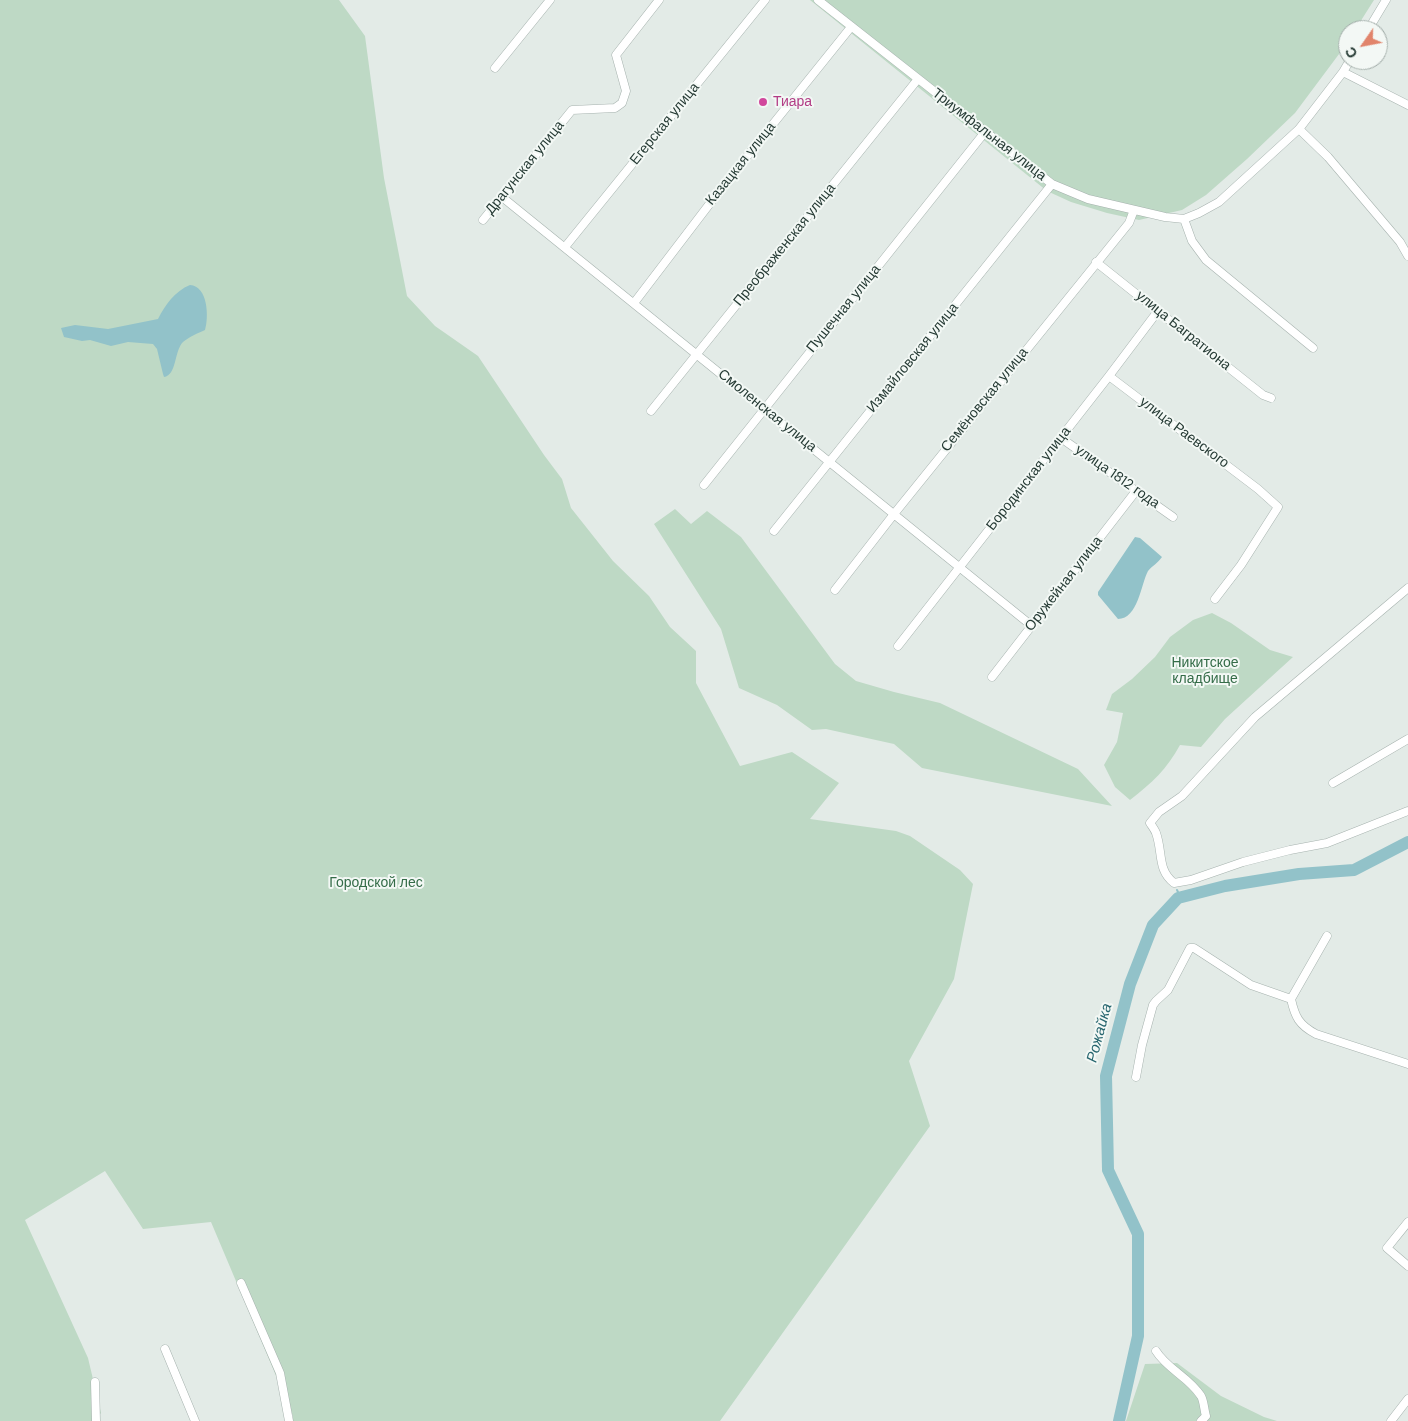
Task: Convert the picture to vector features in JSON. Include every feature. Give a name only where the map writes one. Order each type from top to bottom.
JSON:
[{"type":"street","points":[[494,68],[550,0]]},
{"type":"street","name":"Драгунская улица","points":[[483,220],[572,110],[615,108],[622,103],[626,91],[616,55],[659,0]]},
{"type":"street","name":"Егерская улица","points":[[565,248],[765,0]]},
{"type":"street","name":"Триумфальная улица","points":[[818,0],[1052,184],[1088,200],[1165,217],[1184,218],[1199,213],[1219,202],[1298,129],[1343,72]]},
{"type":"street","points":[[1374,20],[1386,0]]},
{"type":"street","name":"Казацкая улица","points":[[634,303],[718,192],[851,27]]},
{"type":"street","points":[[1343,72],[1408,105]]},
{"type":"street","name":"Преображенская улица","points":[[651,411],[918,79]]},
{"type":"street","points":[[1298,129],[1334,164],[1400,242],[1408,256]]},
{"type":"street","name":"Пушечная улица","points":[[704,485],[985,132]]},
{"type":"street","name":"Измайловская улица","points":[[774,531],[1052,184]]},
{"type":"street","name":"Смоленская улица","points":[[502,196],[1032,626]]},
{"type":"street","name":"Семёновская улица","points":[[835,590],[1129,223],[1134,210]]},
{"type":"street","points":[[1184,218],[1192,240],[1206,260],[1313,348]]},
{"type":"street","name":"улица Багратиона","points":[[1096,262],[1263,395],[1271,398]]},
{"type":"street","name":"Бородинская улица","points":[[898,646],[1158,311]]},
{"type":"street","name":"улица Раевского","points":[[1109,376],[1258,489],[1278,507],[1241,565],[1215,599]]},
{"type":"street","name":"улица 1812 года","points":[[1061,438],[1173,517]]},
{"type":"street","name":"Оружейная улица","points":[[992,677],[1136,491]]},
{"type":"street","points":[[1408,588],[1255,717],[1182,796],[1159,812],[1150,823],[1156,833],[1166,878],[1174,883],[1191,880],[1243,862],[1327,843],[1408,811]]},
{"type":"street","points":[[1334,784],[1408,739]]},
{"type":"street","points":[[1327,936],[1292,999],[1294,1012],[1305,1028],[1316,1034],[1408,1064]]},
{"type":"street","points":[[1136,1077],[1142,1045],[1153,1005],[1168,990],[1190,948],[1194,948],[1251,985],[1292,999]]},
{"type":"street","points":[[1408,1222],[1388,1248],[1408,1266]]},
{"type":"street","points":[[241,1283],[280,1373],[289,1421]]},
{"type":"street","points":[[165,1349],[195,1421]]},
{"type":"street","points":[[1156,1351],[1162,1360],[1184,1377],[1202,1398],[1206,1416],[1201,1421]]},
{"type":"street","points":[[95,1382],[96,1421]]},
{"type":"street","points":[[1391,1421],[1408,1399]]},
{"type":"green space","name":"Городской лес","points":[[0,0],[339,0],[365,36],[384,178],[407,296],[435,326],[478,356],[562,479],[571,508],[613,561],[649,596],[670,627],[696,651],[696,683],[740,766],[792,752],[839,783],[810,819],[896,831],[910,836],[960,870],[973,884],[954,979],[909,1061],[930,1126],[720,1421],[293,1421],[293,1416],[211,1222],[143,1229],[105,1171],[25,1220],[88,1358],[101,1413],[94,1421],[0,1421]]},
{"type":"green space","points":[[810,0],[1374,0],[1361,20],[1338,20],[1338,55],[1295,113],[1206,195],[1182,210],[1139,220],[1071,202],[1047,191]]},
{"type":"green space","points":[[675,509],[691,524],[707,511],[741,537],[835,664],[856,681],[940,703],[1078,769],[1112,806],[922,768],[894,744],[826,729],[812,730],[777,705],[739,688],[721,629],[654,524]]},
{"type":"green space","name":"Никитское кладбище","points":[[1212,613],[1231,623],[1270,650],[1293,657],[1225,719],[1201,747],[1180,745],[1158,775],[1130,800],[1115,787],[1104,765],[1117,742],[1123,713],[1106,710],[1112,694],[1132,679],[1155,657],[1170,637],[1193,620]]},
{"type":"green space","points":[[1177,1363],[1221,1396],[1264,1417],[1277,1421],[1126,1421],[1145,1364]]},
{"type":"water","points":[[190,285],[196,287],[204,296],[207,310],[205,330],[183,342],[171,372],[164,377],[157,349],[153,344],[128,342],[111,346],[90,340],[82,341],[64,337],[61,328],[75,325],[108,329],[158,319],[171,299]]},
{"type":"water","points":[[1135,537],[1140,538],[1162,557],[1148,571],[1138,600],[1130,613],[1118,619],[1098,595],[1098,592]]},
{"type":"waterway","name":"Рожайка","points":[[1119,1421],[1138,1336],[1138,1234],[1108,1170],[1106,1076],[1130,984],[1153,925],[1178,898],[1225,886],[1299,874],[1354,870],[1408,842]]},
{"type":"waterway","name":"Рожайка","points":[[1177,890],[1178,898]]},
{"type":"place","name":"Тиара","points":[[763,102]]}]
